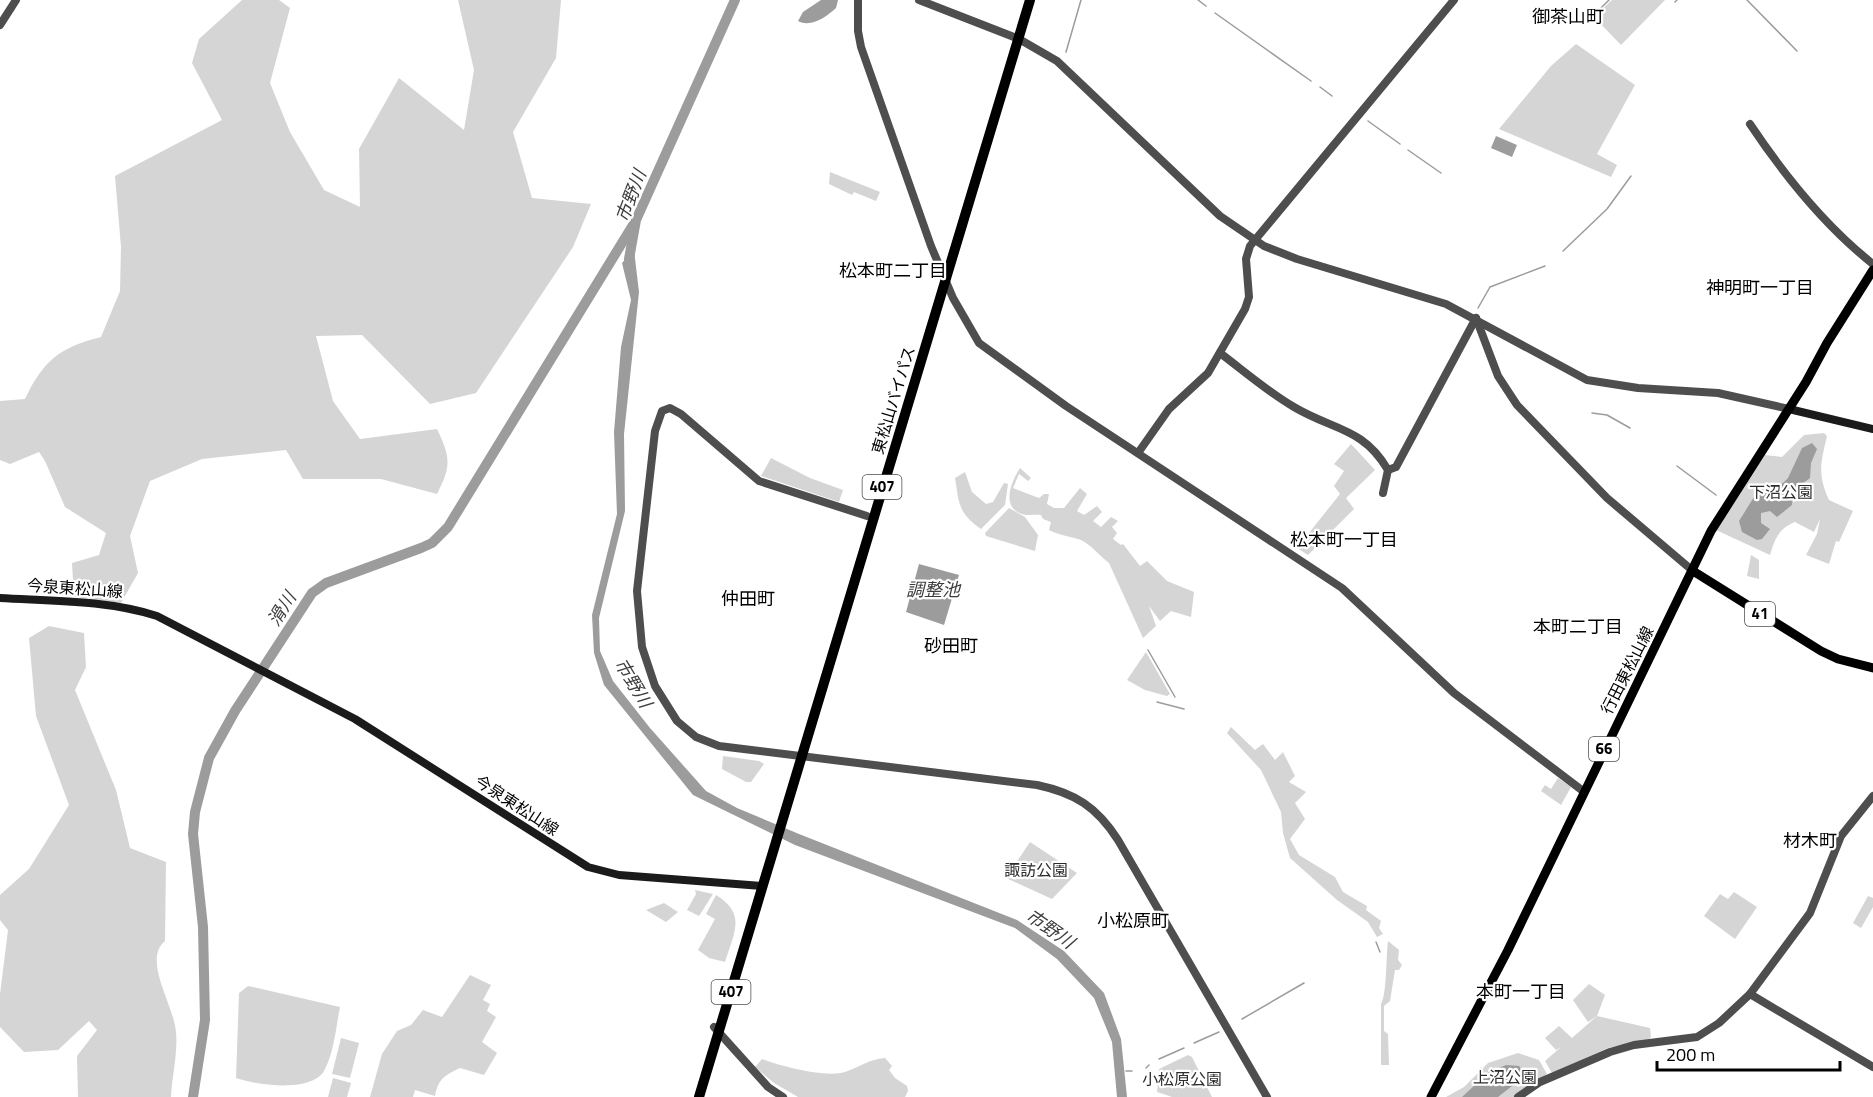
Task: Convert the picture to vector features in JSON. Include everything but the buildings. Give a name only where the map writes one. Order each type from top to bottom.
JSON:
[{"type":"highway","name":"東松山バイパス","points":[[1016,37],[1023,0]]},
{"type":"highway","name":"東松山バイパス","points":[[760,885],[1016,37],[1030,0]]},
{"type":"highway","name":"東松山バイパス","points":[[799,756],[867,516],[944,274]]},
{"type":"highway","name":"407","points":[[699,1097],[716,1030],[760,885]]},
{"type":"highway","name":"407","points":[[692,1097],[716,1030]]},
{"type":"main road","name":"行田東松山線","points":[[1431,1097],[1508,951],[1583,791],[1729,498],[1789,409],[1873,270]]},
{"type":"main road","points":[[1789,409],[1873,429]]},
{"type":"main road","name":"41","points":[[1693,571],[1822,651],[1838,659],[1873,668]]},
{"type":"main road","name":"今泉東松山線","points":[[0,598],[133,608],[157,616],[355,719],[588,867],[619,875],[760,885]]},
{"type":"street","points":[[0,25],[16,0]]},
{"type":"street","points":[[858,0],[858,31],[861,47],[932,246],[971,333],[986,350],[1342,588],[1454,693],[1583,791]]},
{"type":"street","points":[[920,0],[1016,37],[1057,61],[1220,216],[1255,241],[1297,260],[1446,304],[1476,318],[1587,380],[1632,387],[1725,394],[1789,409]]},
{"type":"street","points":[[1138,453],[1169,409],[1201,382],[1220,353],[1249,297],[1246,259],[1248,248],[1454,0]]},
{"type":"street","points":[[1750,124],[1776,162],[1822,216],[1873,264]]},
{"type":"street","points":[[1388,470],[1396,467],[1476,318]]},
{"type":"street","points":[[1476,318],[1498,376],[1517,405],[1607,498],[1693,571]]},
{"type":"street","points":[[1220,353],[1295,408],[1347,429],[1364,439],[1388,470]]},
{"type":"street","points":[[867,516],[765,484],[746,471],[681,414],[667,408],[660,413],[655,431],[637,591],[638,630],[648,669],[669,710],[696,737],[719,746],[1037,786],[1065,792],[1092,807],[1118,840],[1267,1097]]},
{"type":"street","points":[[1383,493],[1388,470]]},
{"type":"street","points":[[1518,1097],[1540,1082],[1610,1052],[1702,1035],[1750,994],[1810,914],[1841,836],[1873,796]]},
{"type":"street","points":[[1750,994],[1873,1068]]},
{"type":"street","points":[[716,1030],[768,1087],[783,1097]]},
{"type":"green space","points":[[242,0],[279,0],[290,8],[270,83],[290,132],[324,190],[360,207],[359,149],[399,78],[464,130],[474,70],[458,0],[561,0],[556,58],[513,132],[532,198],[591,204],[573,247],[476,393],[430,404],[362,335],[316,336],[333,401],[360,439],[437,429],[445,447],[448,462],[437,494],[381,479],[303,479],[286,450],[202,459],[150,481],[130,536],[138,573],[121,603],[74,597],[72,563],[99,555],[106,533],[65,507],[39,452],[10,464],[0,460],[0,401],[25,399],[46,365],[54,358],[74,346],[101,337],[120,291],[121,247],[115,176],[222,120],[192,63],[199,39]]},
{"type":"green space","points":[[1612,0],[1665,0],[1621,45],[1594,17]]},
{"type":"green space","points":[[1576,44],[1635,85],[1597,154],[1617,165],[1611,177],[1499,129],[1551,66]]},
{"type":"green space","points":[[830,172],[880,192],[876,201],[854,192],[852,195],[829,184]]},
{"type":"green space","name":"下沼公園","points":[[1824,433],[1827,436],[1821,468],[1825,491],[1829,500],[1853,511],[1839,542],[1836,541],[1829,564],[1806,555],[1817,534],[1820,519],[1814,532],[1795,522],[1785,528],[1776,539],[1770,555],[1716,530],[1765,455],[1782,457],[1804,435]]},
{"type":"green space","points":[[1351,444],[1375,470],[1346,498],[1354,509],[1308,555],[1297,548],[1340,494],[1334,486],[1344,471],[1334,464]]},
{"type":"green space","points":[[771,458],[810,478],[843,490],[839,502],[761,476]]},
{"type":"green space","points":[[1020,468],[1031,478],[1028,481],[1019,474],[1013,488],[1039,498],[1044,494],[1049,494],[1047,504],[1054,508],[1064,508],[1080,488],[1087,494],[1077,511],[1084,515],[1097,506],[1102,512],[1093,521],[1101,527],[1111,517],[1118,521],[1112,527],[1117,533],[1113,539],[1123,544],[1140,566],[1147,561],[1167,581],[1194,592],[1191,617],[1171,611],[1160,621],[1149,606],[1156,626],[1143,638],[1109,563],[1083,541],[1049,530],[1051,522],[1043,519],[1041,515],[1022,514],[1011,506],[1011,486]]},
{"type":"green space","points":[[965,472],[972,492],[986,504],[993,502],[1004,483],[1008,484],[1005,505],[981,529],[968,518],[959,501],[955,478]]},
{"type":"green space","points":[[1009,508],[1025,517],[1038,535],[1035,551],[986,536],[985,533]]},
{"type":"green space","points":[[1751,555],[1759,560],[1759,579],[1747,576]]},
{"type":"green space","points":[[49,626],[84,633],[86,667],[75,690],[116,790],[130,848],[166,862],[165,941],[159,949],[157,959],[161,984],[176,1032],[171,1097],[78,1097],[77,1056],[97,1030],[89,1021],[58,1050],[24,1052],[0,1027],[0,994],[8,930],[0,920],[0,895],[29,869],[69,805],[36,716],[29,638]]},
{"type":"green space","points":[[1146,652],[1170,694],[1167,696],[1145,690],[1127,680]]},
{"type":"green space","points":[[1231,727],[1255,750],[1263,744],[1275,760],[1283,752],[1295,776],[1289,782],[1306,792],[1295,803],[1305,819],[1290,839],[1299,855],[1335,877],[1343,892],[1367,906],[1366,910],[1381,921],[1379,928],[1383,934],[1377,937],[1368,922],[1337,900],[1290,858],[1283,833],[1281,812],[1261,770],[1227,733]]},
{"type":"green space","points":[[723,756],[759,761],[764,764],[751,782],[746,782],[722,769]]},
{"type":"green space","points":[[1558,778],[1571,787],[1561,805],[1541,791],[1545,785],[1551,789]]},
{"type":"green space","name":"諏訪公園","points":[[1030,842],[1077,873],[1052,899],[1006,878]]},
{"type":"green space","points":[[695,890],[713,894],[699,916],[687,910],[696,894]]},
{"type":"green space","points":[[1734,892],[1757,907],[1735,939],[1704,916],[1720,894],[1728,899]]},
{"type":"green space","points":[[716,895],[726,902],[735,917],[736,925],[725,962],[709,958],[698,950],[715,919],[706,914]]},
{"type":"green space","points":[[1868,896],[1873,898],[1873,907],[1861,928],[1853,923]]},
{"type":"green space","points":[[664,903],[678,912],[666,922],[646,910]]},
{"type":"green space","points":[[1388,941],[1399,950],[1398,960],[1402,965],[1399,970],[1395,970],[1390,1001],[1384,1006],[1384,1031],[1388,1034],[1389,1065],[1381,1065],[1381,1004]]},
{"type":"green space","points":[[470,975],[491,985],[483,1000],[490,1004],[487,1011],[496,1017],[482,1042],[497,1053],[484,1075],[460,1068],[443,1078],[435,1096],[415,1090],[413,1097],[370,1097],[382,1054],[397,1031],[411,1025],[423,1010],[442,1017]]},
{"type":"green space","points":[[1589,984],[1605,995],[1597,1016],[1588,1022],[1573,1000]]},
{"type":"green space","points":[[248,986],[340,1007],[330,1056],[324,1071],[317,1078],[296,1085],[269,1085],[236,1078],[239,993]]},
{"type":"green space","name":"上沼公園","points":[[1597,1016],[1650,1028],[1651,1037],[1648,1040],[1608,1048],[1552,1073],[1545,1061],[1561,1047],[1556,1050],[1545,1038],[1559,1026],[1572,1038]]},
{"type":"green space","points":[[341,1038],[359,1043],[350,1078],[332,1074]]},
{"type":"green space","name":"上沼公園","points":[[1518,1053],[1539,1060],[1547,1074],[1513,1097],[1446,1097],[1464,1087],[1488,1063]]},
{"type":"green space","name":"小松原公園","points":[[1188,1055],[1192,1057],[1212,1097],[1172,1097],[1157,1092],[1159,1069]]},
{"type":"green space","points":[[885,1058],[892,1066],[889,1070],[895,1078],[907,1086],[908,1091],[905,1097],[798,1097],[774,1083],[755,1067],[762,1059],[803,1070],[837,1073]]},
{"type":"green space","points":[[333,1078],[351,1083],[347,1097],[328,1097]]},
{"type":"water","points":[[821,0],[838,0],[836,8],[813,22],[798,21],[803,12]]},
{"type":"water","points":[[1496,136],[1517,145],[1512,157],[1491,148]]},
{"type":"water","points":[[634,250],[639,292],[624,434],[625,511],[599,618],[600,651],[613,681],[650,728],[706,791],[737,808],[799,834],[1017,920],[1064,951],[1104,993],[1121,1039],[1127,1097],[1117,1097],[1112,1042],[1094,998],[1057,959],[1015,928],[795,845],[693,795],[604,685],[594,653],[592,615],[617,514],[614,432],[621,347],[631,300],[622,263]]},
{"type":"water","points":[[1812,443],[1817,449],[1811,463],[1810,478],[1796,488],[1792,505],[1777,517],[1770,511],[1761,513],[1761,523],[1770,529],[1762,539],[1757,540],[1742,532],[1739,521],[1759,489],[1783,483],[1788,478],[1802,448]]},
{"type":"water","name":"調整池","points":[[919,564],[959,575],[944,625],[906,612]]},
{"type":"water","points":[[1506,1065],[1519,1066],[1526,1075],[1498,1097],[1462,1097],[1489,1072]]},
{"type":"waterway","name":"市野川","points":[[630,269],[629,259],[636,220],[735,0]]},
{"type":"waterway","points":[[1066,52],[1081,0]]},
{"type":"waterway","points":[[1198,0],[1206,6]]},
{"type":"waterway","points":[[1595,14],[1609,0]]},
{"type":"waterway","points":[[1747,0],[1797,51]]},
{"type":"waterway","points":[[1215,13],[1311,81]]},
{"type":"waterway","points":[[1320,87],[1332,96]]},
{"type":"waterway","points":[[1368,121],[1400,144]]},
{"type":"waterway","points":[[1408,150],[1441,173]]},
{"type":"waterway","points":[[1563,251],[1607,209],[1631,176]]},
{"type":"waterway","name":"滑川","points":[[193,1097],[205,1020],[203,927],[193,834],[195,812],[209,758],[235,711],[312,593],[326,583],[432,543],[448,527],[633,225]]},
{"type":"waterway","points":[[1478,308],[1490,287],[1545,266]]},
{"type":"waterway","points":[[1592,413],[1607,415],[1630,428]]},
{"type":"waterway","points":[[1677,466],[1716,495]]},
{"type":"waterway","points":[[1148,650],[1175,697]]},
{"type":"waterway","points":[[1157,702],[1184,709]]},
{"type":"waterway","points":[[1376,942],[1380,952]]},
{"type":"waterway","points":[[1242,1019],[1304,983]]},
{"type":"waterway","points":[[1194,1043],[1219,1032]]},
{"type":"waterway","points":[[1159,1059],[1184,1048]]},
{"type":"waterway","points":[[1146,1068],[1149,1065]]},
{"type":"waterway","points":[[1126,1071],[1132,1071]]},
{"type":"district","name":"御茶山町","points":[[1568,17]]},
{"type":"district","name":"松本町二丁目","points":[[893,271]]},
{"type":"district","name":"神明町一丁目","points":[[1760,288]]},
{"type":"district","name":"松本町一丁目","points":[[1344,540]]},
{"type":"district","name":"仲田町","points":[[748,599]]},
{"type":"district","name":"本町二丁目","points":[[1578,627]]},
{"type":"district","name":"砂田町","points":[[951,646]]},
{"type":"district","name":"材木町","points":[[1810,841]]},
{"type":"district","name":"小松原町","points":[[1133,921]]},
{"type":"district","name":"本町一丁目","points":[[1521,992]]}]
